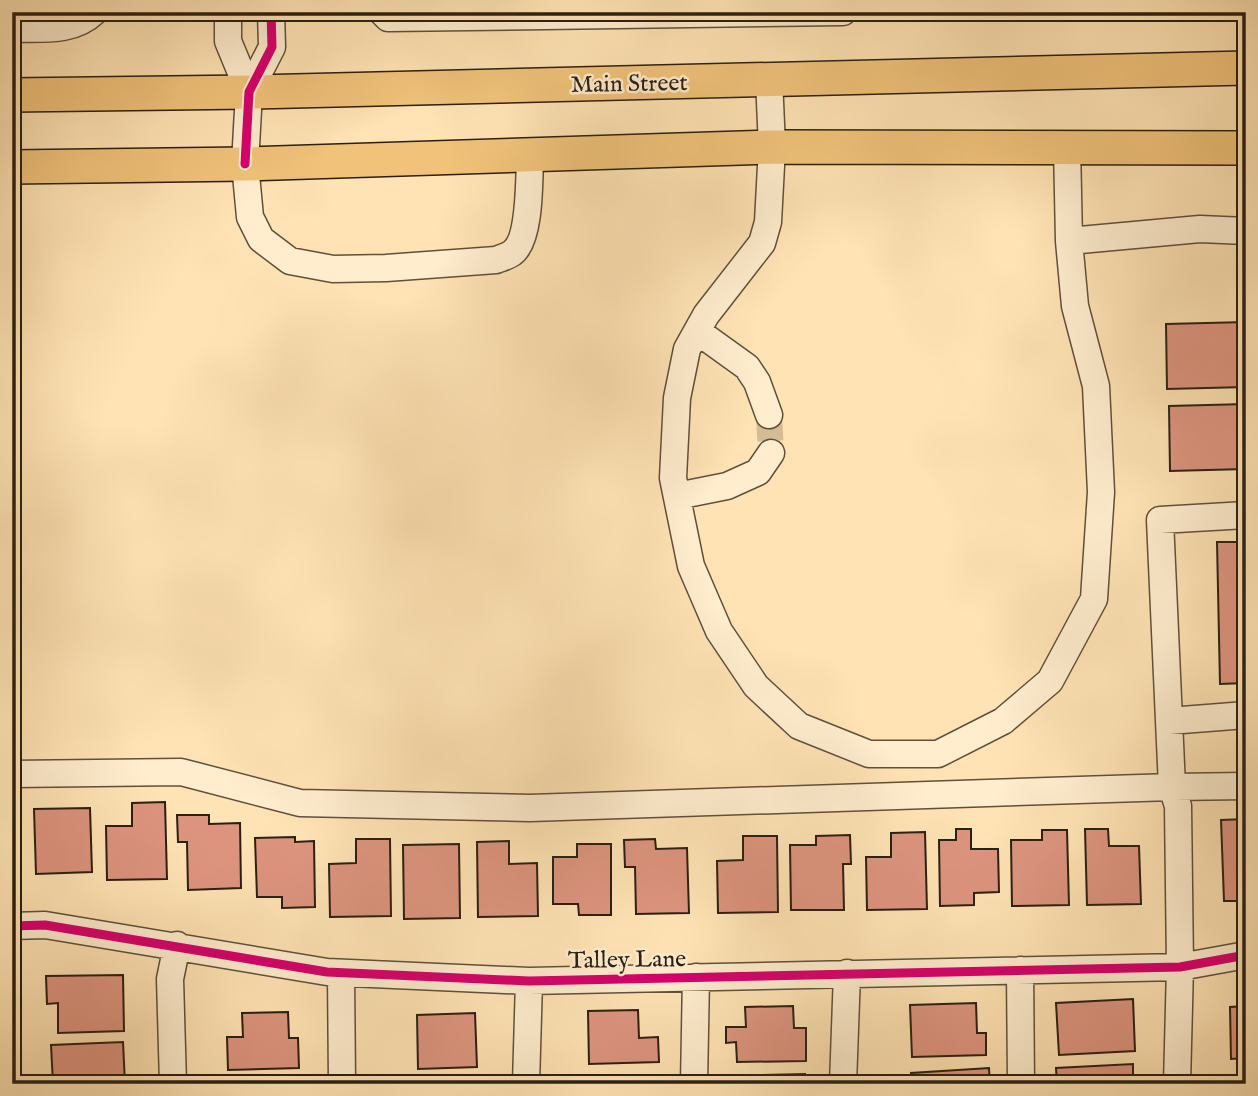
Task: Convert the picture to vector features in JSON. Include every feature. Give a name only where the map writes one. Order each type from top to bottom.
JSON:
[{"type":"main road","name":"Main Street","points":[[12,95],[249,92],[1246,68]]},
{"type":"main road","points":[[12,167],[246,164],[772,147],[1246,148]]},
{"type":"street","points":[[12,29],[73,26],[85,21],[94,12]]},
{"type":"street","points":[[228,12],[228,41],[249,92]]},
{"type":"street","points":[[271,12],[272,47],[249,92],[246,164],[250,217],[261,239],[290,261],[333,269],[386,268],[496,260],[513,253],[521,243],[527,210],[530,155]]},
{"type":"street","points":[[382,12],[388,18],[843,12]]},
{"type":"street","points":[[769,79],[772,147],[768,222],[762,243],[706,315],[687,349],[677,398],[673,478],[691,566],[719,631],[756,686],[799,726],[869,754],[938,754],[1003,722],[1050,681],[1094,599],[1101,492],[1096,386],[1075,306],[1069,241],[1067,146]]},
{"type":"street","points":[[1069,241],[1200,229],[1246,231]]},
{"type":"street","points":[[697,331],[747,367],[757,382],[769,415]]},
{"type":"street","points":[[677,496],[727,486],[758,472],[771,453]]},
{"type":"street","points":[[1177,1084],[1180,967],[1175,796],[1160,520],[1246,515]]},
{"type":"street","points":[[1169,721],[1246,715]]},
{"type":"street","points":[[12,774],[181,772],[299,803],[530,808],[1175,796],[1246,786]]},
{"type":"street","name":"Talley Lane","points":[[12,926],[45,925],[341,973],[529,981],[1180,967],[1246,955]]},
{"type":"street","points":[[173,1084],[170,979],[177,945]]},
{"type":"street","points":[[1020,970],[1021,1084]]},
{"type":"street","points":[[341,973],[342,1084]]},
{"type":"street","points":[[844,1084],[847,973]]},
{"type":"street","points":[[694,1084],[696,977]]},
{"type":"street","points":[[526,1084],[529,981]]},
{"type":"building","points":[[1246,322],[1246,387],[1167,389],[1166,324]]},
{"type":"building","points":[[1246,404],[1246,469],[1170,471],[1169,406]]},
{"type":"building","points":[[1217,542],[1246,542],[1246,683],[1220,684]]},
{"type":"building","points":[[165,802],[167,879],[107,880],[106,826],[132,826],[132,803]]},
{"type":"building","points":[[90,808],[92,872],[36,874],[34,809]]},
{"type":"building","points":[[177,815],[209,815],[209,824],[240,823],[241,888],[188,890],[187,842],[178,842]]},
{"type":"building","points":[[1246,819],[1246,901],[1224,901],[1221,820]]},
{"type":"building","points":[[956,829],[971,829],[971,849],[998,849],[999,892],[974,893],[974,905],[940,906],[939,840],[956,840]]},
{"type":"building","points":[[1085,829],[1108,829],[1109,846],[1139,846],[1141,904],[1087,905]]},
{"type":"building","points":[[1042,830],[1067,830],[1069,905],[1012,906],[1011,840],[1042,840]]},
{"type":"building","points":[[925,832],[927,909],[867,910],[866,857],[891,857],[891,833]]},
{"type":"building","points":[[850,835],[851,864],[843,864],[844,910],[791,910],[790,845],[816,845],[816,836]]},
{"type":"building","points":[[743,836],[777,836],[778,912],[718,913],[717,861],[743,860]]},
{"type":"building","points":[[295,837],[295,842],[314,841],[315,907],[282,908],[282,897],[257,897],[255,838]]},
{"type":"building","points":[[356,839],[390,839],[391,916],[330,917],[329,864],[356,863]]},
{"type":"building","points":[[655,839],[656,849],[687,848],[689,913],[636,914],[635,867],[625,867],[624,840]]},
{"type":"building","points":[[509,841],[509,864],[537,863],[538,916],[478,917],[477,842]]},
{"type":"building","points":[[459,844],[460,918],[404,919],[403,845]]},
{"type":"building","points":[[577,844],[611,844],[611,915],[579,915],[578,904],[553,904],[553,857],[577,857]]},
{"type":"building","points":[[123,975],[124,1031],[58,1033],[58,1003],[47,1004],[46,976]]},
{"type":"building","points":[[1133,999],[1135,1051],[1059,1055],[1056,1003]]},
{"type":"building","points":[[976,1003],[977,1033],[986,1033],[986,1055],[912,1057],[910,1005]]},
{"type":"building","points":[[793,1006],[794,1028],[806,1028],[806,1061],[737,1062],[736,1042],[726,1043],[726,1027],[746,1027],[745,1007]]},
{"type":"building","points":[[1246,1006],[1246,1058],[1231,1059],[1230,1007]]},
{"type":"building","points":[[638,1010],[639,1038],[658,1037],[659,1062],[589,1064],[588,1011]]},
{"type":"building","points":[[288,1012],[289,1038],[298,1038],[299,1068],[228,1070],[227,1037],[243,1037],[242,1013]]},
{"type":"building","points":[[475,1013],[477,1067],[418,1069],[417,1015]]},
{"type":"building","points":[[123,1042],[125,1084],[53,1084],[51,1045]]},
{"type":"building","points":[[1133,1064],[1133,1084],[1057,1084],[1056,1068]]},
{"type":"building","points":[[989,1068],[990,1084],[912,1084],[911,1073]]},
{"type":"building","points":[[805,1074],[805,1084],[725,1084],[725,1076]]},
{"type":"building","points":[[648,1078],[648,1084],[599,1084],[598,1079]]},
{"type":"building","points":[[400,1079],[430,1079],[430,1084],[400,1084]]},
{"type":"tunnel","points":[[769,415],[771,453]]},
{"type":"cycle path","points":[[245,164],[249,92],[272,47],[271,12]]},
{"type":"cycle path","points":[[12,926],[45,925],[327,972],[529,981],[1180,967],[1246,955]]}]
